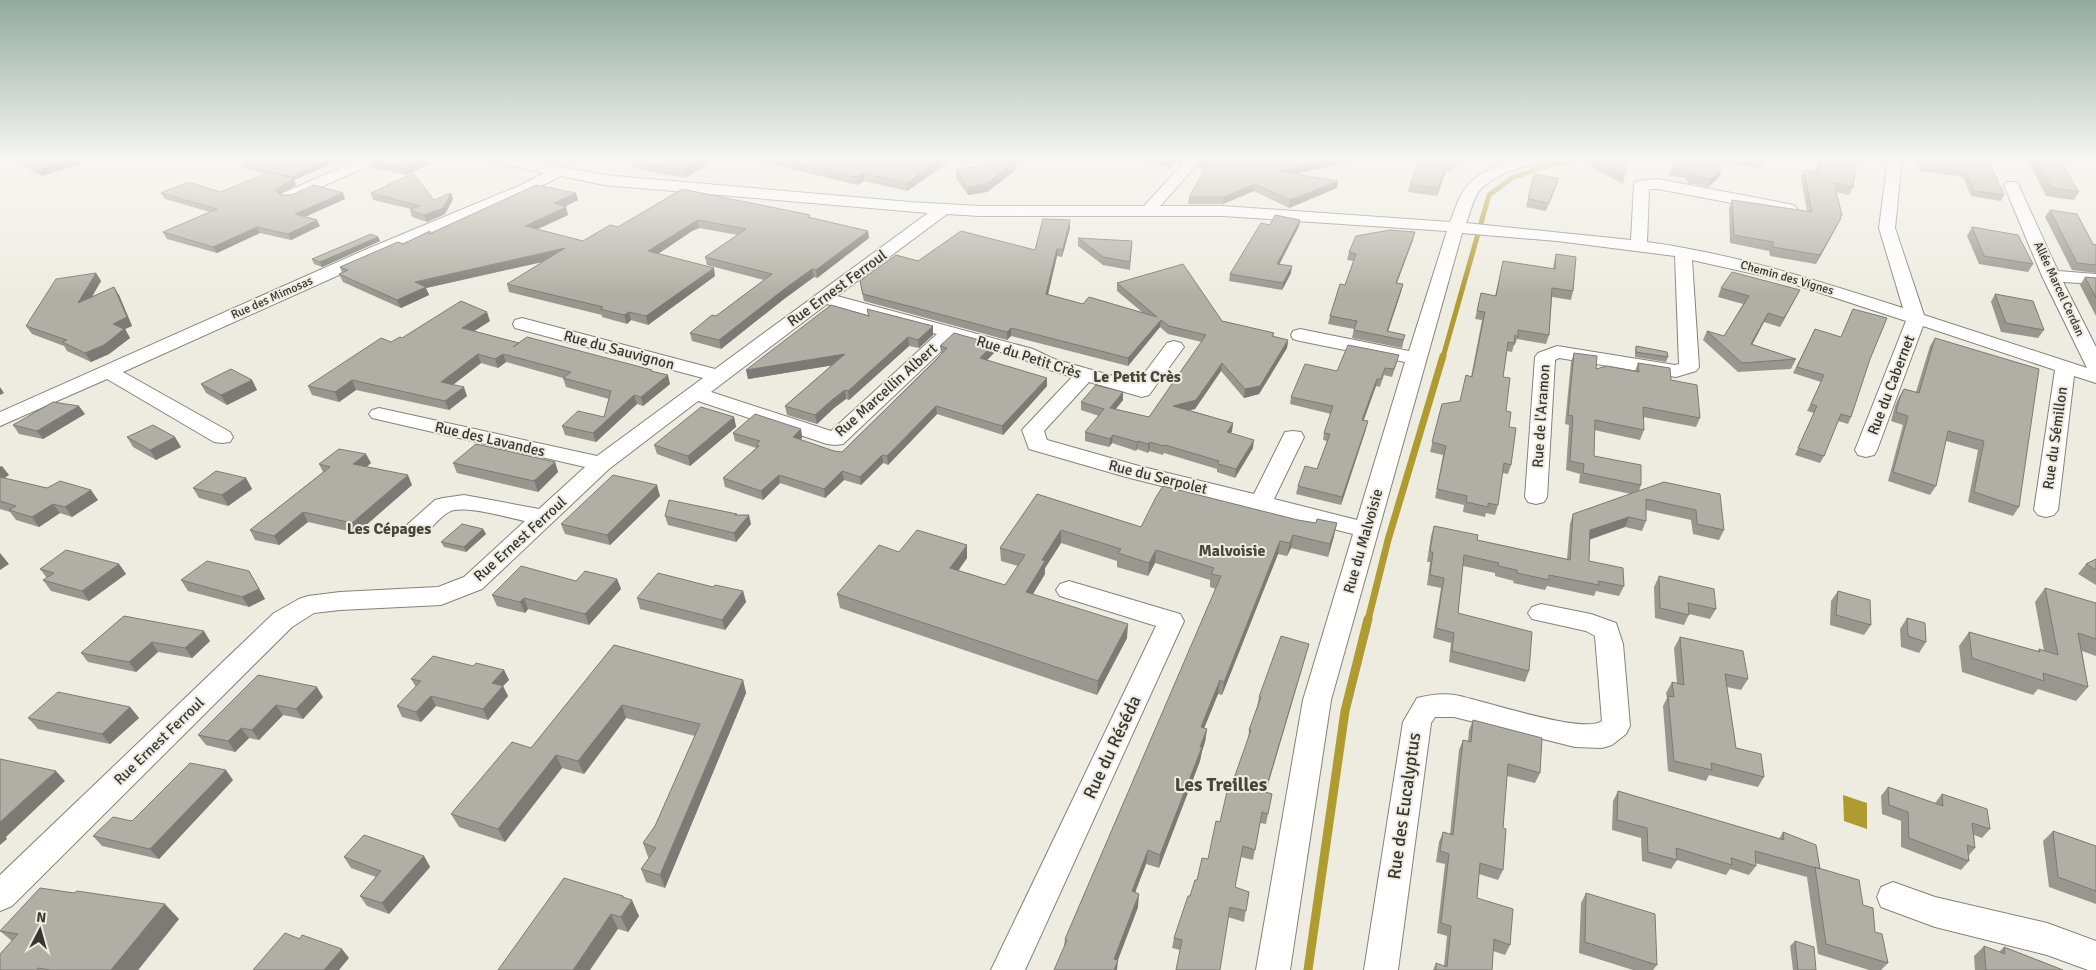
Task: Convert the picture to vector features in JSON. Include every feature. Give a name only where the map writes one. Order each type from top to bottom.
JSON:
[{"type":"street","name":"Rue des Mimosas","points":[[0,420],[373,253],[488,204]]},
{"type":"street","name":"Chemin des Vignes","points":[[891,204],[943,209],[1223,211],[1487,230],[1639,246],[1788,276],[2096,377]]},
{"type":"street","points":[[1152,210],[1153,204]]},
{"type":"street","name":"Rue du Malvoisie","points":[[1273,970],[1317,700],[1416,358],[1462,228],[1468,204]]},
{"type":"street","points":[[1639,246],[1641,204]]},
{"type":"street","points":[[1764,204],[1789,209]]},
{"type":"street","points":[[1890,204],[1887,228],[1916,319]]},
{"type":"street","name":"Allée Marcel Cerdan","points":[[2020,204],[2051,276],[2096,366]]},
{"type":"street","name":"Rue Ernest Ferroul","points":[[0,896],[283,620],[308,605],[340,601],[441,596],[473,583],[601,464],[943,209]]},
{"type":"street","name":"Rue de l'Aramon","points":[[1536,497],[1545,357],[1557,352],[1676,371],[1689,367],[1683,254]]},
{"type":"street","points":[[2051,276],[2096,280]]},
{"type":"street","name":"Rue Marcellin Albert","points":[[824,298],[950,332]]},
{"type":"street","name":"Rue du Cabernet","points":[[1866,450],[1916,319]]},
{"type":"street","name":"Rue du Sauvignon","points":[[522,324],[717,376]]},
{"type":"street","name":"Rue Marcellin Albert","points":[[694,393],[835,439],[950,332]]},
{"type":"street","name":"Rue du Petit Crès","points":[[950,332],[1026,353],[1047,363],[1142,391],[1174,348]]},
{"type":"street","points":[[1300,335],[1416,358]]},
{"type":"street","name":"Rue du Sémillon","points":[[2046,510],[2065,367]]},
{"type":"street","points":[[108,371],[222,437]]},
{"type":"street","name":"Rue du Serpolet","points":[[1085,375],[1034,430],[1037,444],[1134,472],[1261,502],[1367,530]]},
{"type":"street","name":"Rue des Lavandes","points":[[378,414],[601,464]]},
{"type":"street","points":[[1261,502],[1292,437]]},
{"type":"street","points":[[416,529],[442,505],[464,502],[544,517]]},
{"type":"street","name":"Rue du Réséda","points":[[1008,970],[1171,621],[1069,590]]},
{"type":"street","name":"Rue des Eucalyptus","points":[[1380,970],[1417,722],[1427,706],[1454,706],[1575,736],[1602,736],[1616,726],[1610,644],[1607,630],[1591,623],[1541,612]]},
{"type":"street","points":[[1893,897],[1935,912],[2047,939],[2096,957]]},
{"type":"shaded area","points":[[1843,795],[1867,803],[1867,829],[1844,821]]},
{"type":"building","points":[[200,204],[317,204],[295,214],[317,220],[288,234],[257,227],[213,247],[163,232],[217,209]]},
{"type":"building","points":[[413,204],[445,204],[443,208],[424,215],[410,210],[420,206]]},
{"type":"building","points":[[494,204],[558,204],[566,207],[525,226],[583,241],[610,225],[618,227],[656,204],[757,204],[810,215],[808,217],[868,231],[816,270],[812,269],[783,290],[719,340],[690,333],[712,315],[716,316],[772,274],[705,257],[746,229],[698,220],[648,251],[714,268],[646,316],[629,312],[624,315],[600,309],[603,307],[507,284],[565,248],[415,282],[426,287],[397,300],[339,274],[348,270],[340,267],[398,242],[403,244],[430,231],[429,234]]},
{"type":"building","points":[[1732,204],[1760,204],[1812,212],[1811,204],[1839,204],[1842,215],[1840,215],[1841,218],[1820,255],[1773,247],[1773,242],[1734,235]]},
{"type":"building","points":[[2050,210],[2077,214],[2093,244],[2096,245],[2096,265],[2077,263]]},
{"type":"building","points":[[1275,215],[1300,220],[1277,264],[1292,266],[1283,283],[1230,274],[1261,223],[1270,225]]},
{"type":"building","points":[[1043,219],[1070,220],[1063,249],[1057,249],[1046,294],[1083,304],[1089,297],[1157,317],[1117,283],[1183,264],[1222,321],[1274,333],[1272,336],[1288,340],[1260,386],[1245,389],[1222,363],[1196,400],[1173,406],[1233,423],[1227,432],[1254,440],[1236,469],[1218,464],[1219,461],[1165,445],[1137,442],[1113,435],[1110,439],[1085,432],[1104,409],[1081,402],[1096,385],[1123,392],[1110,408],[1149,417],[1206,335],[1169,326],[1161,320],[1128,358],[1011,328],[1007,332],[863,294],[860,281],[896,255],[918,261],[961,231],[1035,250]]},
{"type":"building","points":[[1972,227],[2018,235],[2033,264],[1984,256]]},
{"type":"building","points":[[1390,230],[1415,232],[1396,283],[1403,284],[1387,331],[1405,335],[1403,340],[1354,330],[1357,321],[1330,316],[1340,284],[1345,285],[1356,254],[1349,252],[1356,236]]},
{"type":"building","points":[[371,234],[378,237],[320,262],[312,259]]},
{"type":"building","points":[[1078,238],[1132,241],[1130,262],[1103,257]]},
{"type":"building","points":[[1556,254],[1576,257],[1573,291],[1552,288],[1549,335],[1518,330],[1518,337],[1515,335],[1514,343],[1508,342],[1503,377],[1510,378],[1506,411],[1511,412],[1509,427],[1516,428],[1511,465],[1504,463],[1498,505],[1488,503],[1488,507],[1466,502],[1467,496],[1437,489],[1446,446],[1432,442],[1442,404],[1460,401],[1466,375],[1472,377],[1485,312],[1477,311],[1481,293],[1496,296],[1503,261],[1555,269]]},
{"type":"building","points":[[1732,272],[1800,290],[1784,318],[1768,313],[1751,344],[1796,359],[1742,363],[1707,331],[1724,336],[1749,296],[1721,288]]},
{"type":"building","points":[[96,273],[78,303],[114,287],[127,317],[113,324],[124,329],[104,345],[85,353],[62,342],[67,340],[26,326],[56,279]]},
{"type":"building","points":[[2085,277],[2096,278],[2096,298]]},
{"type":"building","points":[[1995,294],[2033,301],[2044,330],[2006,323]]},
{"type":"building","points":[[461,301],[487,312],[462,328],[519,343],[527,337],[668,375],[641,397],[634,395],[593,433],[562,426],[578,411],[604,417],[611,391],[563,378],[571,372],[503,354],[495,359],[478,354],[441,382],[464,387],[445,401],[352,380],[335,392],[308,386],[381,338],[391,342],[400,337],[402,338]]},
{"type":"building","points":[[831,305],[869,316],[867,309],[933,326],[918,340],[908,337],[848,391],[845,390],[815,415],[785,406],[845,354],[746,370]]},
{"type":"building","points":[[1853,309],[1887,318],[1870,359],[1851,417],[1841,414],[1824,456],[1798,448],[1817,406],[1811,404],[1824,375],[1797,367],[1815,329],[1841,337]]},
{"type":"building","points":[[954,333],[994,344],[980,358],[1047,378],[1002,426],[936,406],[887,456],[882,455],[860,477],[842,471],[824,489],[779,475],[761,491],[723,478],[759,446],[756,445],[760,441],[733,433],[755,414],[801,429],[793,437],[842,452],[932,364],[947,348],[940,346]]},
{"type":"building","points":[[1935,338],[2039,369],[2019,507],[1974,492],[1984,441],[1948,431],[1936,486],[1893,472],[1908,416],[1896,412],[1900,397],[1904,389],[1919,393]]},
{"type":"building","points":[[1348,345],[1399,355],[1394,369],[1385,368],[1381,379],[1377,379],[1362,420],[1368,421],[1342,497],[1298,486],[1305,466],[1317,469],[1330,434],[1324,433],[1333,406],[1291,397],[1305,364],[1337,371]]},
{"type":"building","points":[[1636,346],[1667,352],[1668,357],[1636,352]]},
{"type":"building","points":[[1574,353],[1597,356],[1596,369],[1607,366],[1639,372],[1638,363],[1670,368],[1671,380],[1697,385],[1700,418],[1643,407],[1644,430],[1595,420],[1594,456],[1641,465],[1641,485],[1583,473],[1584,464],[1570,461],[1573,416],[1568,415]]},
{"type":"building","points":[[231,369],[252,380],[221,395],[201,384]]},
{"type":"building","points":[[53,402],[79,406],[37,431],[13,425]]},
{"type":"building","points":[[701,407],[734,417],[688,456],[654,445]]},
{"type":"building","points":[[153,425],[175,437],[150,450],[127,437]]},
{"type":"building","points":[[476,444],[555,462],[534,481],[453,463]]},
{"type":"building","points":[[339,449],[366,454],[353,464],[408,475],[352,523],[303,512],[274,536],[250,530],[330,467],[319,464]]},
{"type":"building","points":[[216,471],[246,478],[222,495],[193,488]]},
{"type":"building","points":[[613,475],[657,485],[607,535],[561,524]]},
{"type":"building","points":[[0,477],[47,488],[60,481],[91,490],[65,507],[53,504],[32,517],[9,510],[16,506],[0,501]]},
{"type":"building","points":[[1664,482],[1720,494],[1724,530],[1697,524],[1696,510],[1646,499],[1646,521],[1629,517],[1590,530],[1589,561],[1623,568],[1624,586],[1598,581],[1599,585],[1549,575],[1549,580],[1517,573],[1517,570],[1498,566],[1499,563],[1464,555],[1458,613],[1532,632],[1529,671],[1452,651],[1454,633],[1436,628],[1444,578],[1430,575],[1433,552],[1430,552],[1434,526],[1478,535],[1477,540],[1570,560],[1573,514]]},
{"type":"building","points":[[1163,486],[1298,520],[1316,523],[1317,519],[1337,523],[1330,544],[1293,535],[1290,543],[1280,541],[1224,682],[1220,680],[1201,727],[1207,729],[1200,747],[1202,747],[1160,855],[1148,850],[1132,891],[1139,894],[1114,959],[1118,960],[1114,970],[1054,970],[1067,940],[1065,939],[1221,576],[1211,574],[1214,568],[1156,550],[1149,563],[1118,553],[1121,549],[1061,530],[1042,560],[1045,561],[1026,592],[1128,624],[1098,681],[837,594],[879,545],[899,552],[917,530],[967,545],[950,568],[1005,585],[1025,555],[1000,548],[1037,494],[1141,527]]},
{"type":"building","points":[[669,500],[737,514],[735,515],[749,515],[734,533],[665,516]]},
{"type":"building","points":[[462,524],[483,529],[464,547],[441,542]]},
{"type":"building","points":[[66,550],[119,564],[82,591],[43,580],[54,573],[40,569]]},
{"type":"building","points":[[2096,559],[2096,570],[2086,564]]},
{"type":"building","points":[[207,561],[249,571],[259,589],[242,597],[181,580]]},
{"type":"building","points":[[521,566],[576,581],[585,571],[617,579],[585,614],[524,598],[520,602],[492,595]]},
{"type":"building","points":[[658,573],[713,587],[715,585],[743,591],[722,620],[637,598]]},
{"type":"building","points":[[1659,576],[1714,589],[1716,609],[1688,603],[1689,615],[1660,608]]},
{"type":"building","points":[[2045,588],[2096,603],[2096,639],[2078,633],[2088,687],[2043,673],[2044,681],[1972,658],[1969,632],[2040,652],[2039,649],[2058,655]]},
{"type":"building","points":[[1838,591],[1870,600],[1871,625],[1836,615]]},
{"type":"building","points":[[124,616],[204,631],[185,648],[152,642],[129,662],[81,653]]},
{"type":"building","points":[[1907,618],[1925,623],[1926,642],[1908,636]]},
{"type":"building","points":[[1281,636],[1309,644],[1265,792],[1272,794],[1268,814],[1262,812],[1255,850],[1243,846],[1235,887],[1249,892],[1246,911],[1230,907],[1220,970],[1176,970],[1182,940],[1174,938],[1188,896],[1190,896],[1195,880],[1197,880],[1202,858],[1208,859],[1216,821],[1220,822],[1229,783],[1232,784],[1251,730],[1249,730],[1261,697],[1259,697]]},
{"type":"building","points":[[1680,637],[1743,651],[1748,679],[1725,674],[1736,748],[1761,754],[1764,777],[1711,763],[1712,770],[1674,761],[1668,696],[1674,697],[1672,682],[1684,685]]},
{"type":"building","points":[[614,645],[743,680],[660,875],[641,869],[656,848],[643,843],[655,826],[700,724],[622,705],[578,761],[556,755],[498,829],[451,814],[512,742],[531,748]]},
{"type":"building","points":[[433,656],[473,666],[476,663],[504,670],[492,683],[503,686],[483,709],[431,696],[416,712],[397,706],[421,681],[411,679]]},
{"type":"building","points":[[258,675],[317,687],[296,709],[276,705],[252,730],[241,728],[228,741],[198,735]]},
{"type":"building","points":[[58,692],[130,707],[102,734],[28,718]]},
{"type":"building","points":[[1473,720],[1542,738],[1540,773],[1508,764],[1503,828],[1506,829],[1503,870],[1480,863],[1477,898],[1513,909],[1510,945],[1494,939],[1492,970],[1436,970],[1436,963],[1447,967],[1451,926],[1441,923],[1449,854],[1440,851],[1443,832],[1453,835],[1463,740],[1471,742]]},
{"type":"building","points":[[0,759],[56,771],[0,822]]},
{"type":"building","points":[[190,763],[226,770],[150,849],[93,836],[113,817],[132,821]]},
{"type":"building","points":[[1888,787],[1943,806],[1942,794],[1987,809],[1990,829],[1972,823],[1975,848],[1967,845],[1969,861],[1909,838],[1908,812],[1889,805]]},
{"type":"building","points":[[1618,791],[1784,840],[1783,832],[1816,845],[1820,869],[1755,851],[1756,866],[1731,858],[1732,865],[1676,848],[1677,860],[1648,852],[1647,828],[1617,820]]},
{"type":"building","points":[[2053,831],[2096,846],[2096,891],[2058,877]]},
{"type":"building","points":[[364,835],[424,856],[382,903],[360,896],[381,871],[344,857]]},
{"type":"building","points":[[1815,867],[1859,880],[1863,905],[1873,908],[1875,932],[1882,934],[1888,963],[1826,944]]},
{"type":"building","points":[[564,878],[632,900],[621,917],[611,914],[573,970],[498,970]]},
{"type":"building","points":[[40,888],[74,893],[77,891],[165,904],[111,970],[50,970],[38,968],[37,970],[0,970],[0,954],[18,934],[0,931]]},
{"type":"building","points":[[1586,893],[1655,914],[1657,965],[1585,942]]},
{"type":"building","points":[[285,933],[300,939],[302,935],[342,949],[324,970],[253,970]]},
{"type":"building","points":[[1795,941],[1814,947],[1816,970],[1798,970]]},
{"type":"building","points":[[1984,946],[2005,954],[2004,947],[2063,970],[1986,970]]},
{"type":"waterway","points":[[1443,357],[1486,204]]},
{"type":"waterway","points":[[1368,620],[1388,540],[1443,356]]},
{"type":"waterway","points":[[1308,970],[1345,711],[1368,619]]},
{"type":"district","name":"Le Petit Crès","points":[[1137,377]]},
{"type":"district","name":"Les Cépages","points":[[389,529]]},
{"type":"district","name":"Malvoisie","points":[[1232,551]]},
{"type":"district","name":"Les Treilles","points":[[1221,785]]}]
